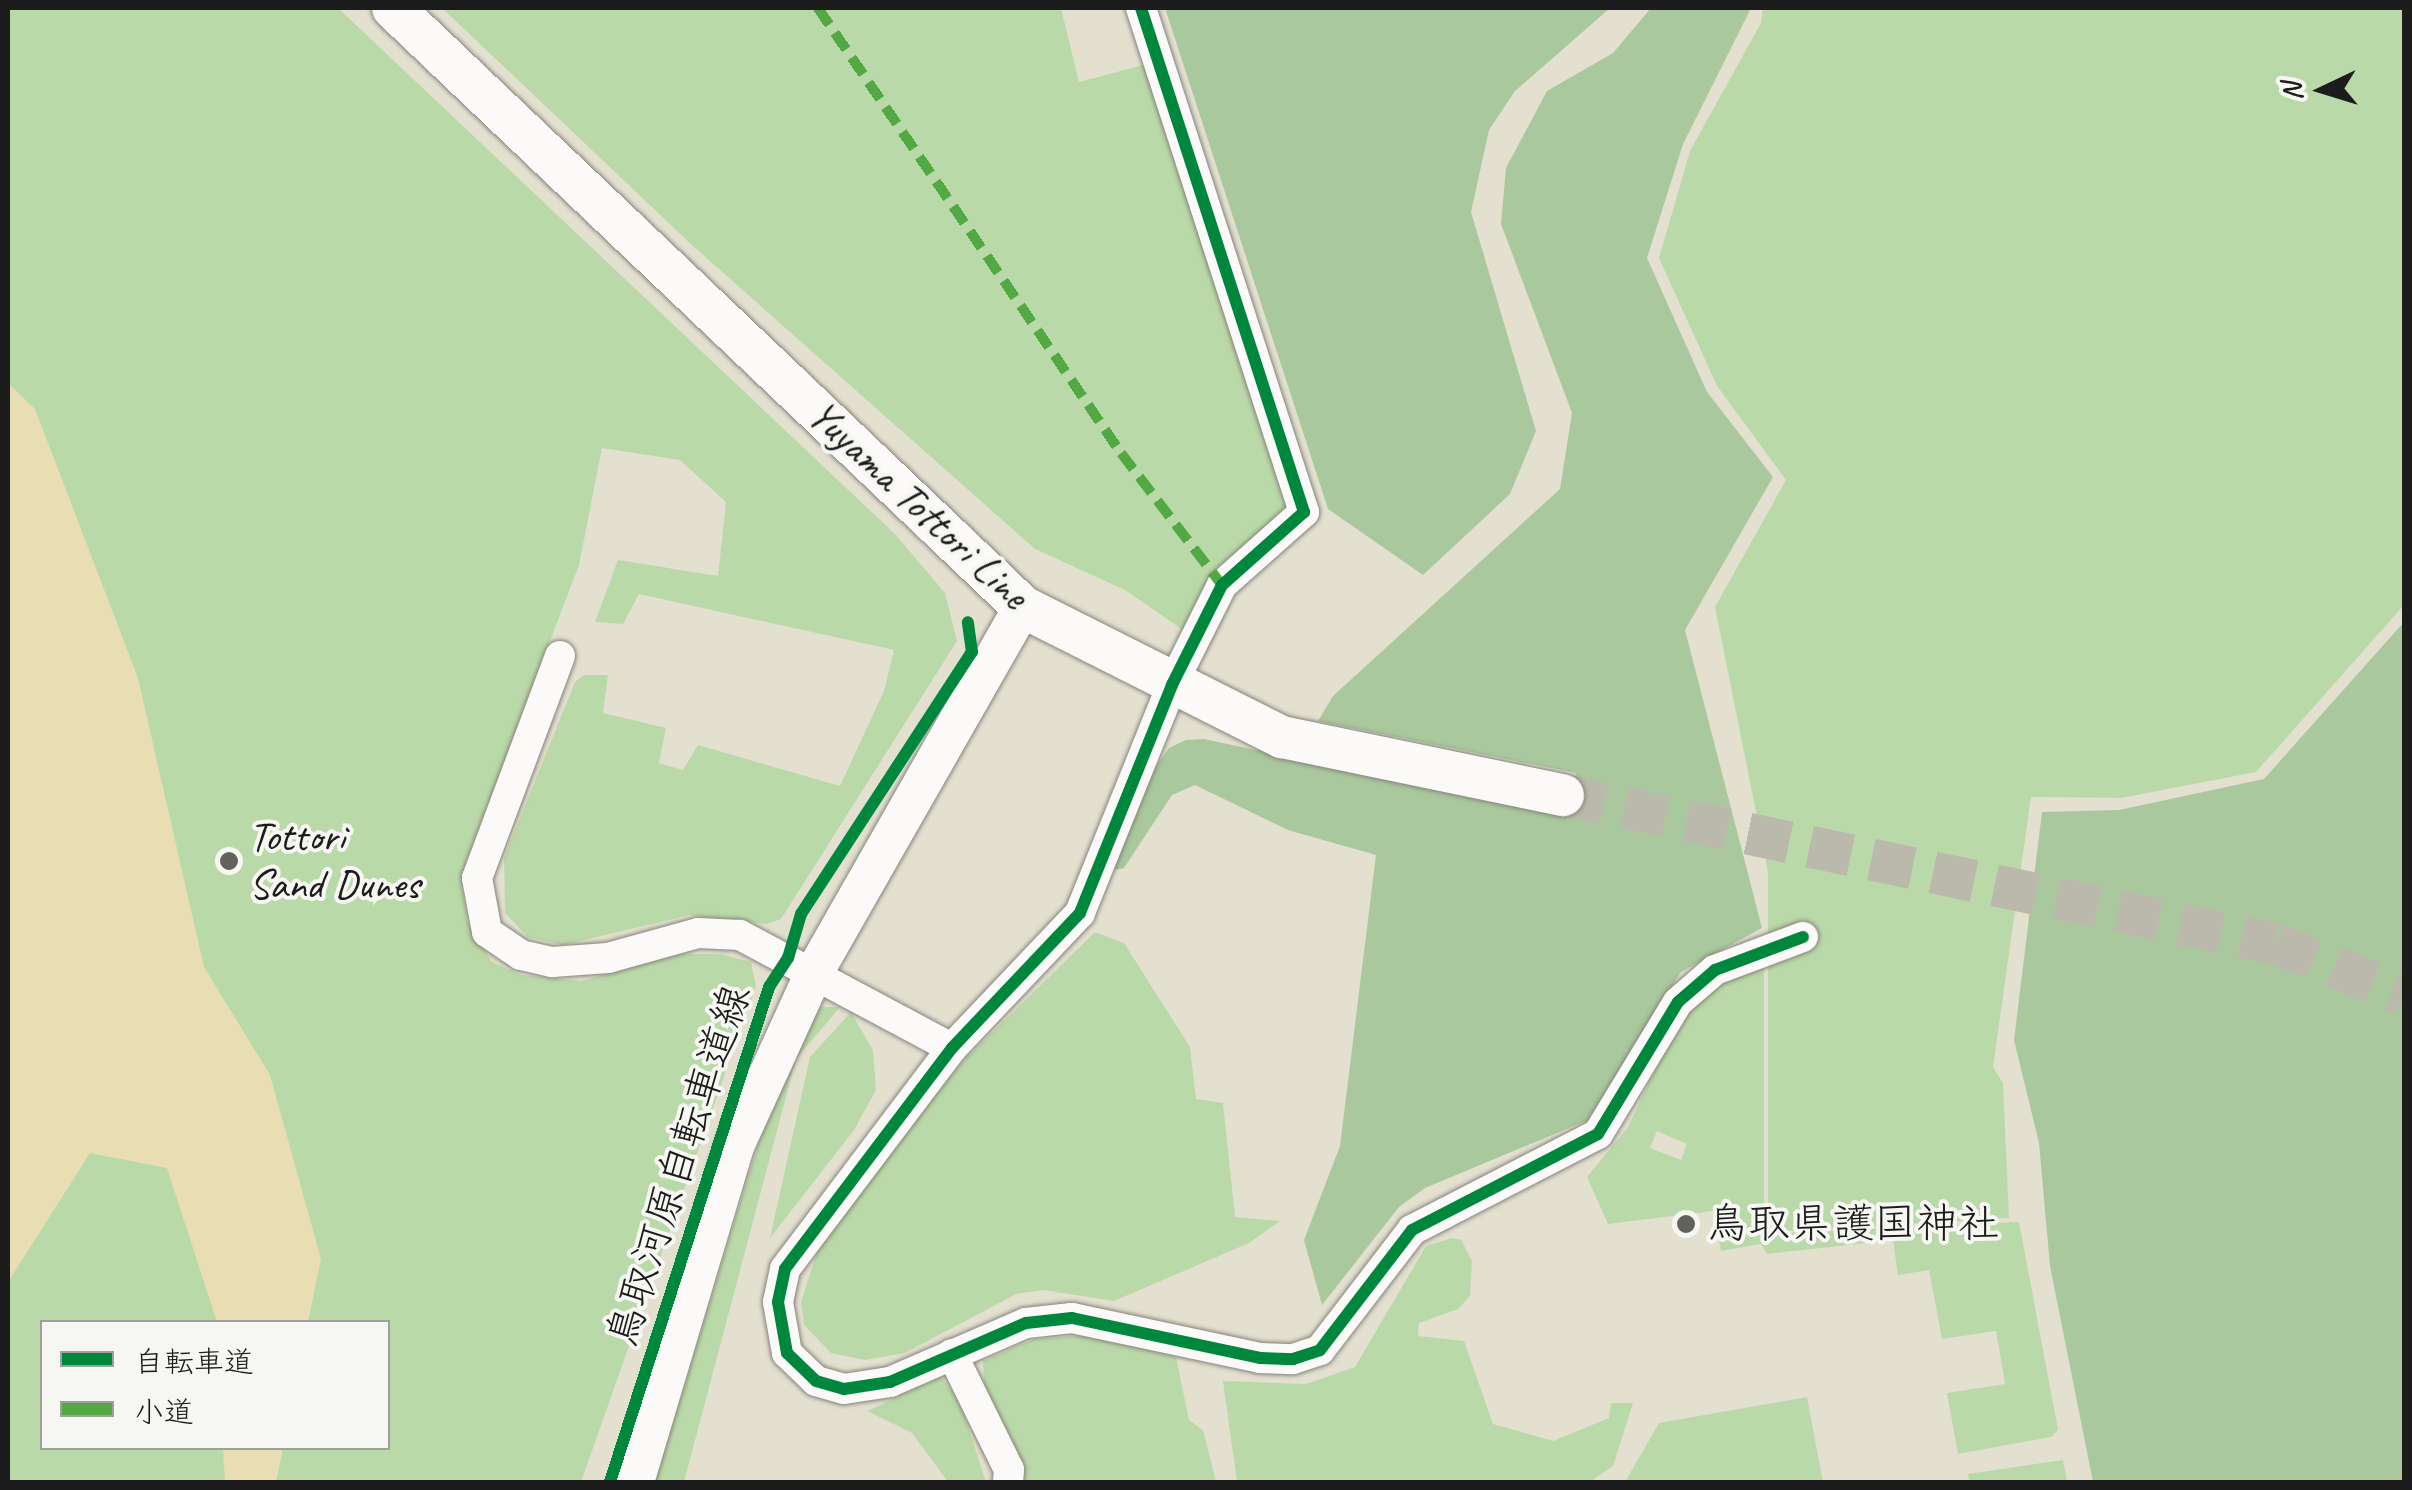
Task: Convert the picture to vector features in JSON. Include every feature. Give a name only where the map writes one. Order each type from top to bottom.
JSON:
[{"type":"main road","name":"Yuyama Tottori Line","points":[[393,8],[1022,607],[1282,737],[1563,795]]},
{"type":"street","points":[[1141,8],[1304,512],[1222,585],[1172,685],[1080,913],[952,1048],[786,1269],[778,1302],[787,1353],[816,1381],[844,1389],[870,1386],[1026,1323],[1072,1318],[1260,1358],[1293,1359],[1320,1350],[1412,1230],[1598,1134],[1678,1002],[1714,970],[1803,937]]},
{"type":"street","points":[[635,1482],[736,1144],[815,971],[1022,607]]},
{"type":"street","points":[[560,656],[477,878],[487,932],[521,955],[552,962],[608,958],[698,933],[728,933],[815,971],[952,1048]]},
{"type":"street","points":[[952,1354],[1009,1470],[1008,1482]]},
{"type":"green space","points":[[8,8],[338,8],[896,535],[945,593],[957,641],[781,919],[767,924],[690,915],[563,945],[528,937],[505,913],[504,858],[575,682],[584,675],[608,675],[603,713],[666,728],[659,763],[683,770],[698,745],[840,786],[884,691],[894,650],[639,594],[623,624],[595,622],[618,560],[718,576],[726,502],[680,460],[602,448],[579,565],[466,862],[462,887],[468,922],[492,962],[521,975],[581,981],[681,954],[720,954],[751,962],[756,986],[581,1482],[8,1482]]},
{"type":"green space","points":[[442,8],[1061,8],[1079,82],[1151,63],[1295,509],[1183,630],[1125,590],[1035,549],[693,246]]},
{"type":"green space","points":[[1165,8],[1610,8],[1515,91],[1489,130],[1471,212],[1536,431],[1510,494],[1423,575],[1328,509]]},
{"type":"green space","points":[[1651,8],[1751,8],[1683,144],[1647,258],[1707,392],[1773,477],[1685,630],[1762,928],[1681,972],[1588,1120],[1425,1188],[1399,1207],[1322,1305],[1304,1240],[1340,1146],[1376,855],[1288,830],[1195,785],[1172,795],[1124,868],[1114,870],[1147,779],[1169,748],[1186,740],[1204,739],[1567,817],[1576,773],[1318,721],[1333,696],[1560,489],[1572,413],[1501,224],[1506,168],[1547,91],[1613,53]]},
{"type":"green space","points":[[1763,8],[2404,8],[2404,605],[2256,772],[2121,798],[2031,797],[1993,1067],[2003,1083],[2009,1218],[1768,1232],[1768,872],[1715,607],[1786,480],[1717,386],[1659,258],[1690,151],[1761,23]]},
{"type":"green space","points":[[2404,622],[2404,1482],[2093,1482],[2050,1266],[2039,1143],[2014,1040],[2042,812],[2119,810],[2264,779]]},
{"type":"green space","points":[[1095,932],[1124,943],[1190,1047],[1196,1099],[1223,1103],[1235,1217],[1280,1221],[1249,1243],[1114,1301],[1043,1290],[1016,1294],[905,1353],[865,1360],[831,1353],[804,1325],[801,1302],[824,1230],[965,1059]]},
{"type":"green space","points":[[1764,961],[1764,1234],[2019,1222],[2058,1430],[2051,1437],[1958,1454],[1947,1393],[2005,1384],[1996,1331],[1942,1339],[1929,1270],[1898,1275],[1893,1240],[1767,1254],[1761,1244],[1721,1251],[1713,1211],[1608,1224],[1587,1177],[1628,1127],[1675,1027],[1705,992]],"holes":[[[1657,1131],[1687,1144],[1681,1160],[1650,1148]]]},
{"type":"green space","points":[[821,1007],[840,1007],[796,1059],[684,1482],[655,1482],[789,1043],[806,1015]]},
{"type":"green space","points":[[851,1012],[873,1050],[876,1090],[854,1130],[770,1238],[810,1057]]},
{"type":"green space","points":[[1452,1238],[1461,1240],[1472,1261],[1470,1296],[1458,1309],[1419,1323],[1418,1336],[1464,1341],[1493,1424],[1553,1441],[1609,1418],[1611,1403],[1633,1403],[1613,1466],[1590,1482],[1237,1482],[1223,1381],[1306,1384],[1355,1367],[1426,1246]]},
{"type":"green space","points":[[1090,1335],[1176,1357],[1189,1420],[1203,1430],[1216,1482],[1025,1482],[984,1385],[983,1361],[1034,1339]]},
{"type":"green space","points":[[941,1377],[960,1402],[986,1482],[948,1482],[912,1433],[867,1411]]},
{"type":"green space","points":[[1807,1397],[1823,1482],[1625,1482],[1659,1423]]},
{"type":"green space","points":[[2063,1460],[2067,1482],[1969,1482],[1968,1474]]},
{"type":"sand","points":[[8,383],[35,409],[138,678],[204,967],[270,1075],[321,1259],[308,1320],[216,1320],[167,1168],[90,1153],[8,1282]]},
{"type":"sand","points":[[223,1450],[283,1450],[276,1482],[225,1482]]},
{"type":"tunnel","points":[[1563,795],[2275,944],[2404,994]]},
{"type":"marked path","points":[[818,8],[1121,453],[1222,585]]},
{"type":"cycle path","points":[[1141,8],[1304,512],[1222,585],[1172,685],[1080,913],[952,1048],[785,1269],[778,1302],[787,1353],[816,1381],[844,1389],[890,1382],[1026,1323],[1072,1318],[1260,1358],[1293,1359],[1320,1350],[1412,1230],[1598,1134],[1678,1002],[1715,970],[1803,937]]},
{"type":"cycle path","name":"鳥取河原自転車道線","points":[[610,1482],[769,987],[788,958],[801,914],[972,652],[968,622]]},
{"type":"place","name":"Tottori Sand Dunes","points":[[229,861]]},
{"type":"place","name":"鳥取県護国神社","points":[[1686,1224]]}]
